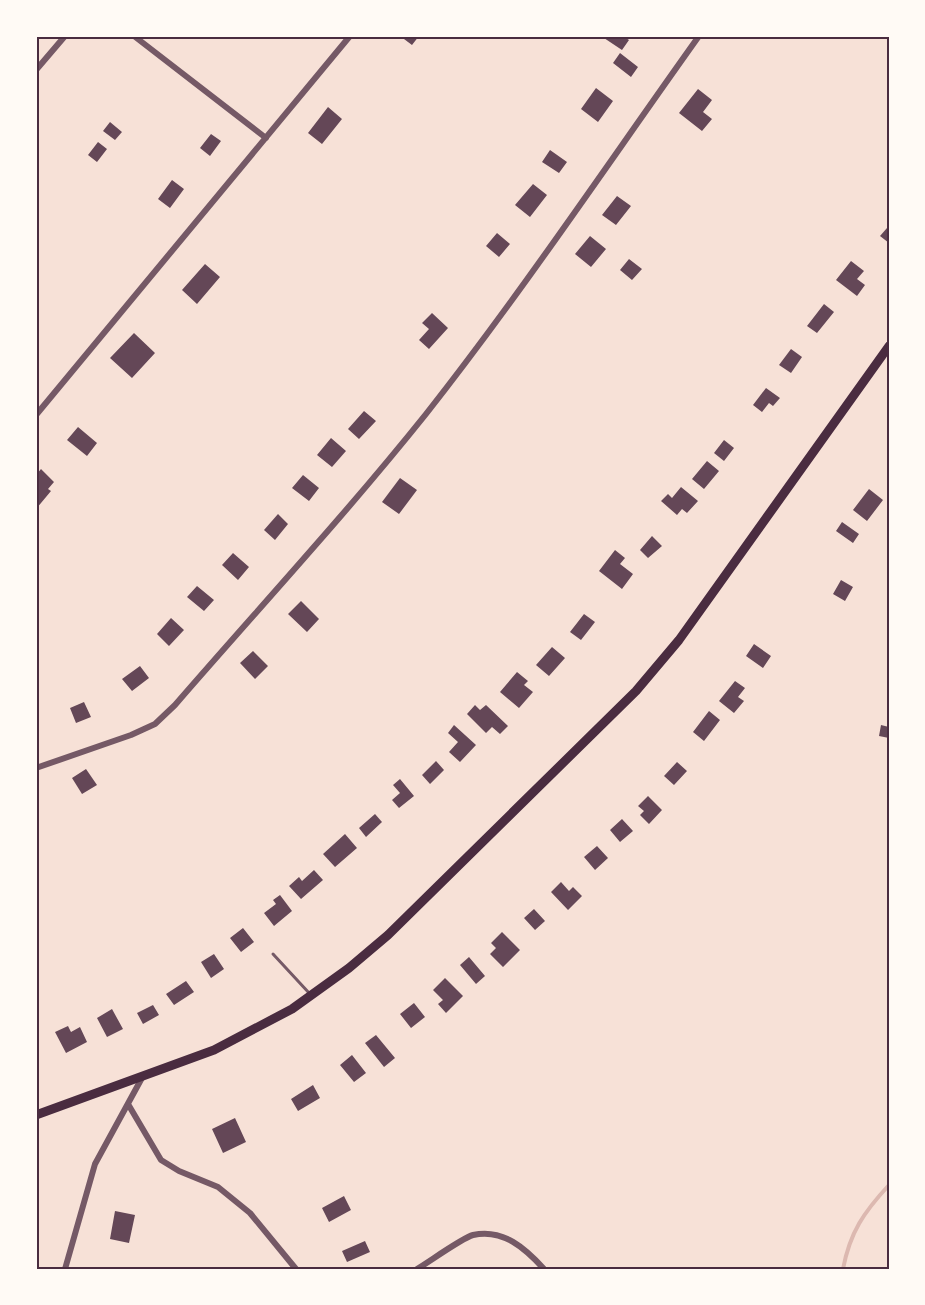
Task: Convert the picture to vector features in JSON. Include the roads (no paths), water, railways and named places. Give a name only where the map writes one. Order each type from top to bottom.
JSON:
[{"type":"main road","points":[[36,1115],[214,1050],[292,1009],[349,968],[388,935],[636,691],[679,640],[889,346]]},
{"type":"street","points":[[36,70],[65,36]]},
{"type":"street","points":[[134,36],[266,138]]},
{"type":"street","points":[[36,415],[350,36]]},
{"type":"street","points":[[36,768],[131,735],[155,724],[175,705],[426,414],[489,332],[699,36]]},
{"type":"street","points":[[65,1269],[95,1164],[143,1076]]},
{"type":"street","points":[[128,1104],[161,1160],[179,1172],[218,1187],[250,1213],[296,1269]]},
{"type":"street","points":[[417,1269],[472,1235],[494,1235],[506,1237],[528,1251],[544,1269]]},
{"type":"lane","points":[[273,954],[311,995]]},
{"type":"waterway","points":[[843,1269],[859,1223],[889,1185]]}]
